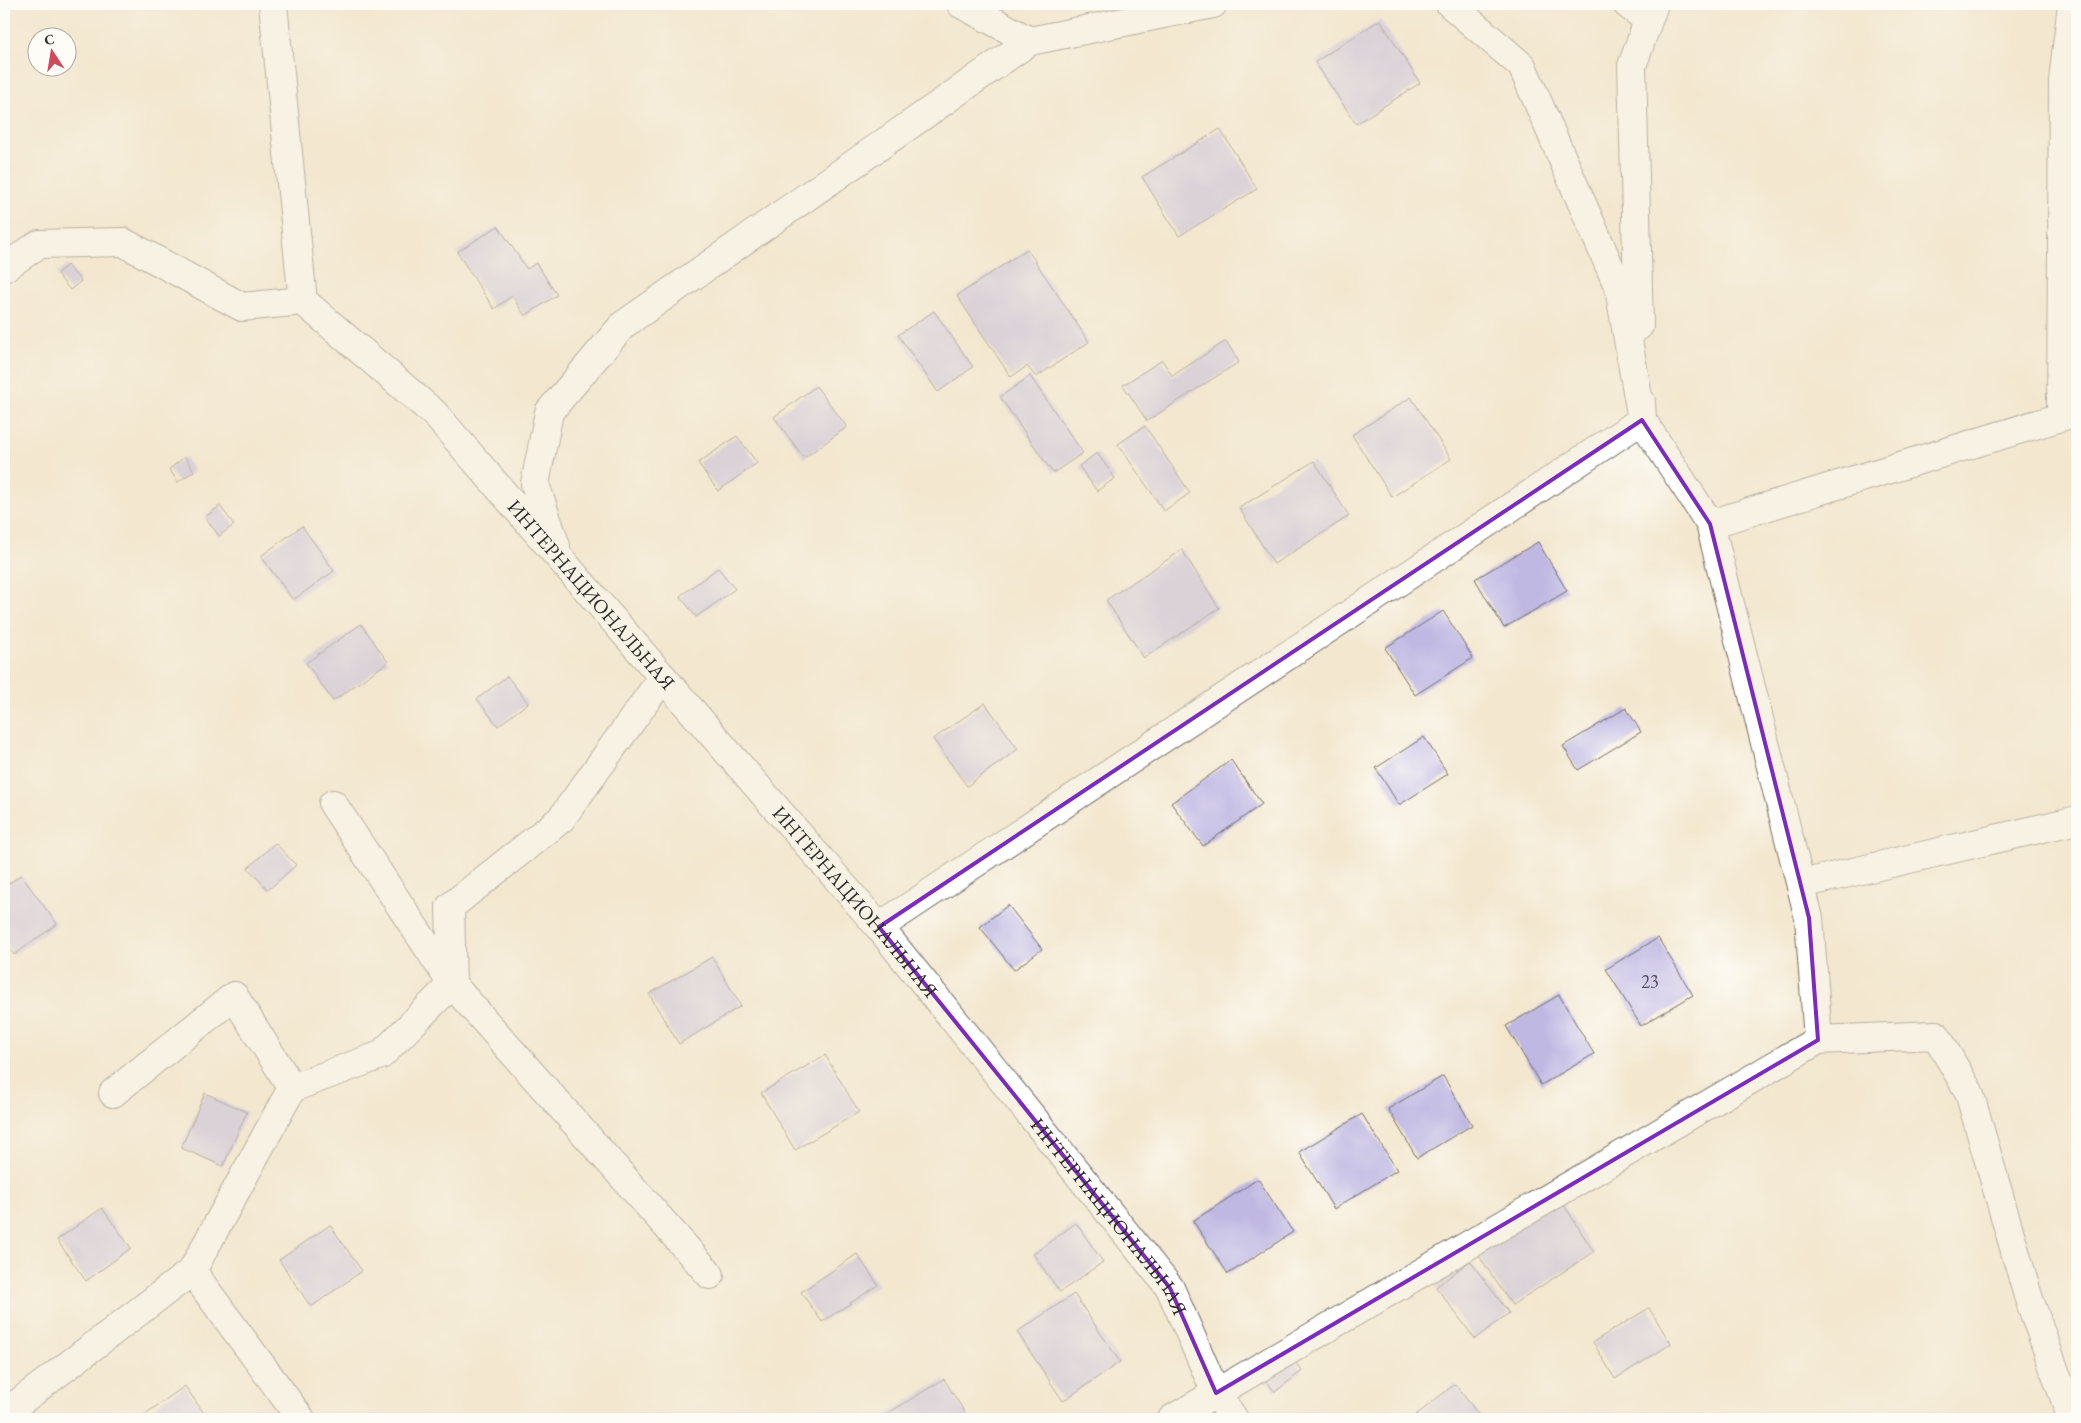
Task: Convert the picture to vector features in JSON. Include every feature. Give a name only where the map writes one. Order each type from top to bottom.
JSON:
[{"type":"street","points":[[4,268],[39,244],[123,242],[242,307],[303,301],[273,4]]},
{"type":"street","points":[[961,4],[1030,41]]},
{"type":"street","points":[[562,561],[535,484],[549,412],[623,325],[1030,41],[1213,4]]},
{"type":"street","points":[[1450,4],[1522,66],[1619,288],[1642,420],[1710,524],[1809,918],[1818,1040]]},
{"type":"street","points":[[1710,524],[2069,414],[2063,80],[2072,4]]},
{"type":"street","points":[[1642,420],[1632,66],[1643,9]]},
{"type":"street","name":"ИНТЕРНАЦИОНАЛЬНАЯ","points":[[303,301],[434,414],[879,927],[1170,1288],[1216,1393],[1234,1419]]},
{"type":"street","points":[[879,927],[1642,420]]},
{"type":"street","points":[[4,1414],[192,1271],[292,1088],[381,1055],[452,984],[450,907],[561,819],[663,677]]},
{"type":"street","points":[[333,804],[452,984],[710,1275]]},
{"type":"street","points":[[1800,884],[2077,820]]},
{"type":"street","points":[[112,1093],[234,996],[292,1088]]},
{"type":"street","points":[[1172,1419],[1818,1040],[1936,1034],[1970,1092],[2028,1296],[2072,1419]]},
{"type":"street","points":[[192,1271],[301,1419]]},
{"type":"highlighted area","points":[[1642,420],[1710,524],[1809,918],[1818,1040],[1216,1393],[1170,1288],[879,927]]},
{"type":"building","points":[[1380,20],[1420,83],[1356,124],[1315,62]]},
{"type":"building","points":[[1220,129],[1257,189],[1179,236],[1142,177]]},
{"type":"building","points":[[498,226],[527,269],[536,263],[557,295],[525,316],[512,296],[494,309],[457,252]]},
{"type":"building","points":[[1027,249],[1089,342],[1036,377],[1027,366],[1011,377],[957,296]]},
{"type":"building","points":[[67,265],[81,281],[70,290],[57,274]]},
{"type":"building","points":[[934,311],[973,367],[938,392],[898,335]]},
{"type":"building","points":[[1226,341],[1239,362],[1147,421],[1123,385],[1162,360],[1172,376]]},
{"type":"building","points":[[1030,376],[1083,453],[1053,473],[1000,397]]},
{"type":"building","points":[[816,386],[847,427],[804,458],[774,417]]},
{"type":"building","points":[[1411,397],[1451,459],[1392,497],[1352,435]]},
{"type":"building","points":[[1145,426],[1190,493],[1164,511],[1118,444]]},
{"type":"building","points":[[737,436],[757,463],[718,491],[698,463]]},
{"type":"building","points":[[1097,453],[1115,478],[1097,491],[1079,466]]},
{"type":"building","points":[[185,457],[194,471],[178,482],[169,469]]},
{"type":"building","points":[[1314,461],[1349,516],[1274,564],[1239,508]]},
{"type":"building","points":[[220,506],[234,525],[219,536],[205,517]]},
{"type":"building","points":[[302,526],[334,571],[293,600],[261,556]]},
{"type":"building","points":[[1538,542],[1567,591],[1504,628],[1475,579]]},
{"type":"building","points":[[1182,550],[1219,608],[1144,658],[1106,600]]},
{"type":"building","points":[[718,568],[735,589],[696,617],[680,596]]},
{"type":"building","points":[[1443,611],[1473,658],[1415,695],[1385,648]]},
{"type":"building","points":[[361,624],[388,662],[333,701],[306,663]]},
{"type":"building","points":[[507,676],[528,703],[498,726],[477,699]]},
{"type":"building","points":[[985,703],[1018,749],[967,786],[933,739]]},
{"type":"building","points":[[1626,708],[1641,732],[1578,770],[1563,746]]},
{"type":"building","points":[[1424,737],[1448,774],[1399,805],[1376,768]]},
{"type":"building","points":[[1231,760],[1262,804],[1203,846],[1171,803]]},
{"type":"building","points":[[275,843],[296,865],[268,890],[248,868]]},
{"type":"building","points":[[21,875],[57,924],[14,955],[4,940],[4,887]]},
{"type":"building","points":[[1008,905],[1042,949],[1014,970],[980,927]]},
{"type":"building","points":[[1658,938],[1693,995],[1641,1026],[1606,969]]},
{"type":"building","points":[[712,957],[741,1006],[679,1044],[649,994]]},
{"type":"building","points":[[1559,995],[1594,1054],[1541,1085],[1506,1026]]},
{"type":"building","points":[[825,1055],[859,1112],[795,1150],[761,1093]]},
{"type":"building","points":[[1443,1076],[1472,1125],[1417,1158],[1388,1109]]},
{"type":"building","points":[[205,1093],[247,1112],[223,1166],[181,1148]]},
{"type":"building","points":[[1362,1114],[1397,1170],[1334,1209],[1299,1152]]},
{"type":"building","points":[[1258,1179],[1293,1232],[1228,1274],[1193,1221]]},
{"type":"building","points":[[1560,1199],[1594,1252],[1512,1305],[1477,1253]]},
{"type":"building","points":[[102,1208],[131,1248],[86,1281],[57,1240]]},
{"type":"building","points":[[1076,1223],[1103,1262],[1060,1292],[1033,1254]]},
{"type":"building","points":[[330,1225],[362,1271],[311,1307],[279,1260]]},
{"type":"building","points":[[857,1254],[878,1285],[822,1322],[801,1292]]},
{"type":"building","points":[[1470,1261],[1509,1313],[1475,1339],[1436,1287]]},
{"type":"building","points":[[1074,1294],[1120,1362],[1063,1401],[1017,1332]]},
{"type":"building","points":[[1649,1308],[1671,1344],[1615,1379],[1593,1342]]},
{"type":"building","points":[[1290,1356],[1302,1371],[1275,1392],[1263,1377]]},
{"type":"building","points":[[944,1379],[969,1419],[887,1419],[885,1415]]},
{"type":"building","points":[[1455,1384],[1482,1419],[1411,1419]]},
{"type":"building","points":[[185,1386],[208,1419],[138,1419]]}]
